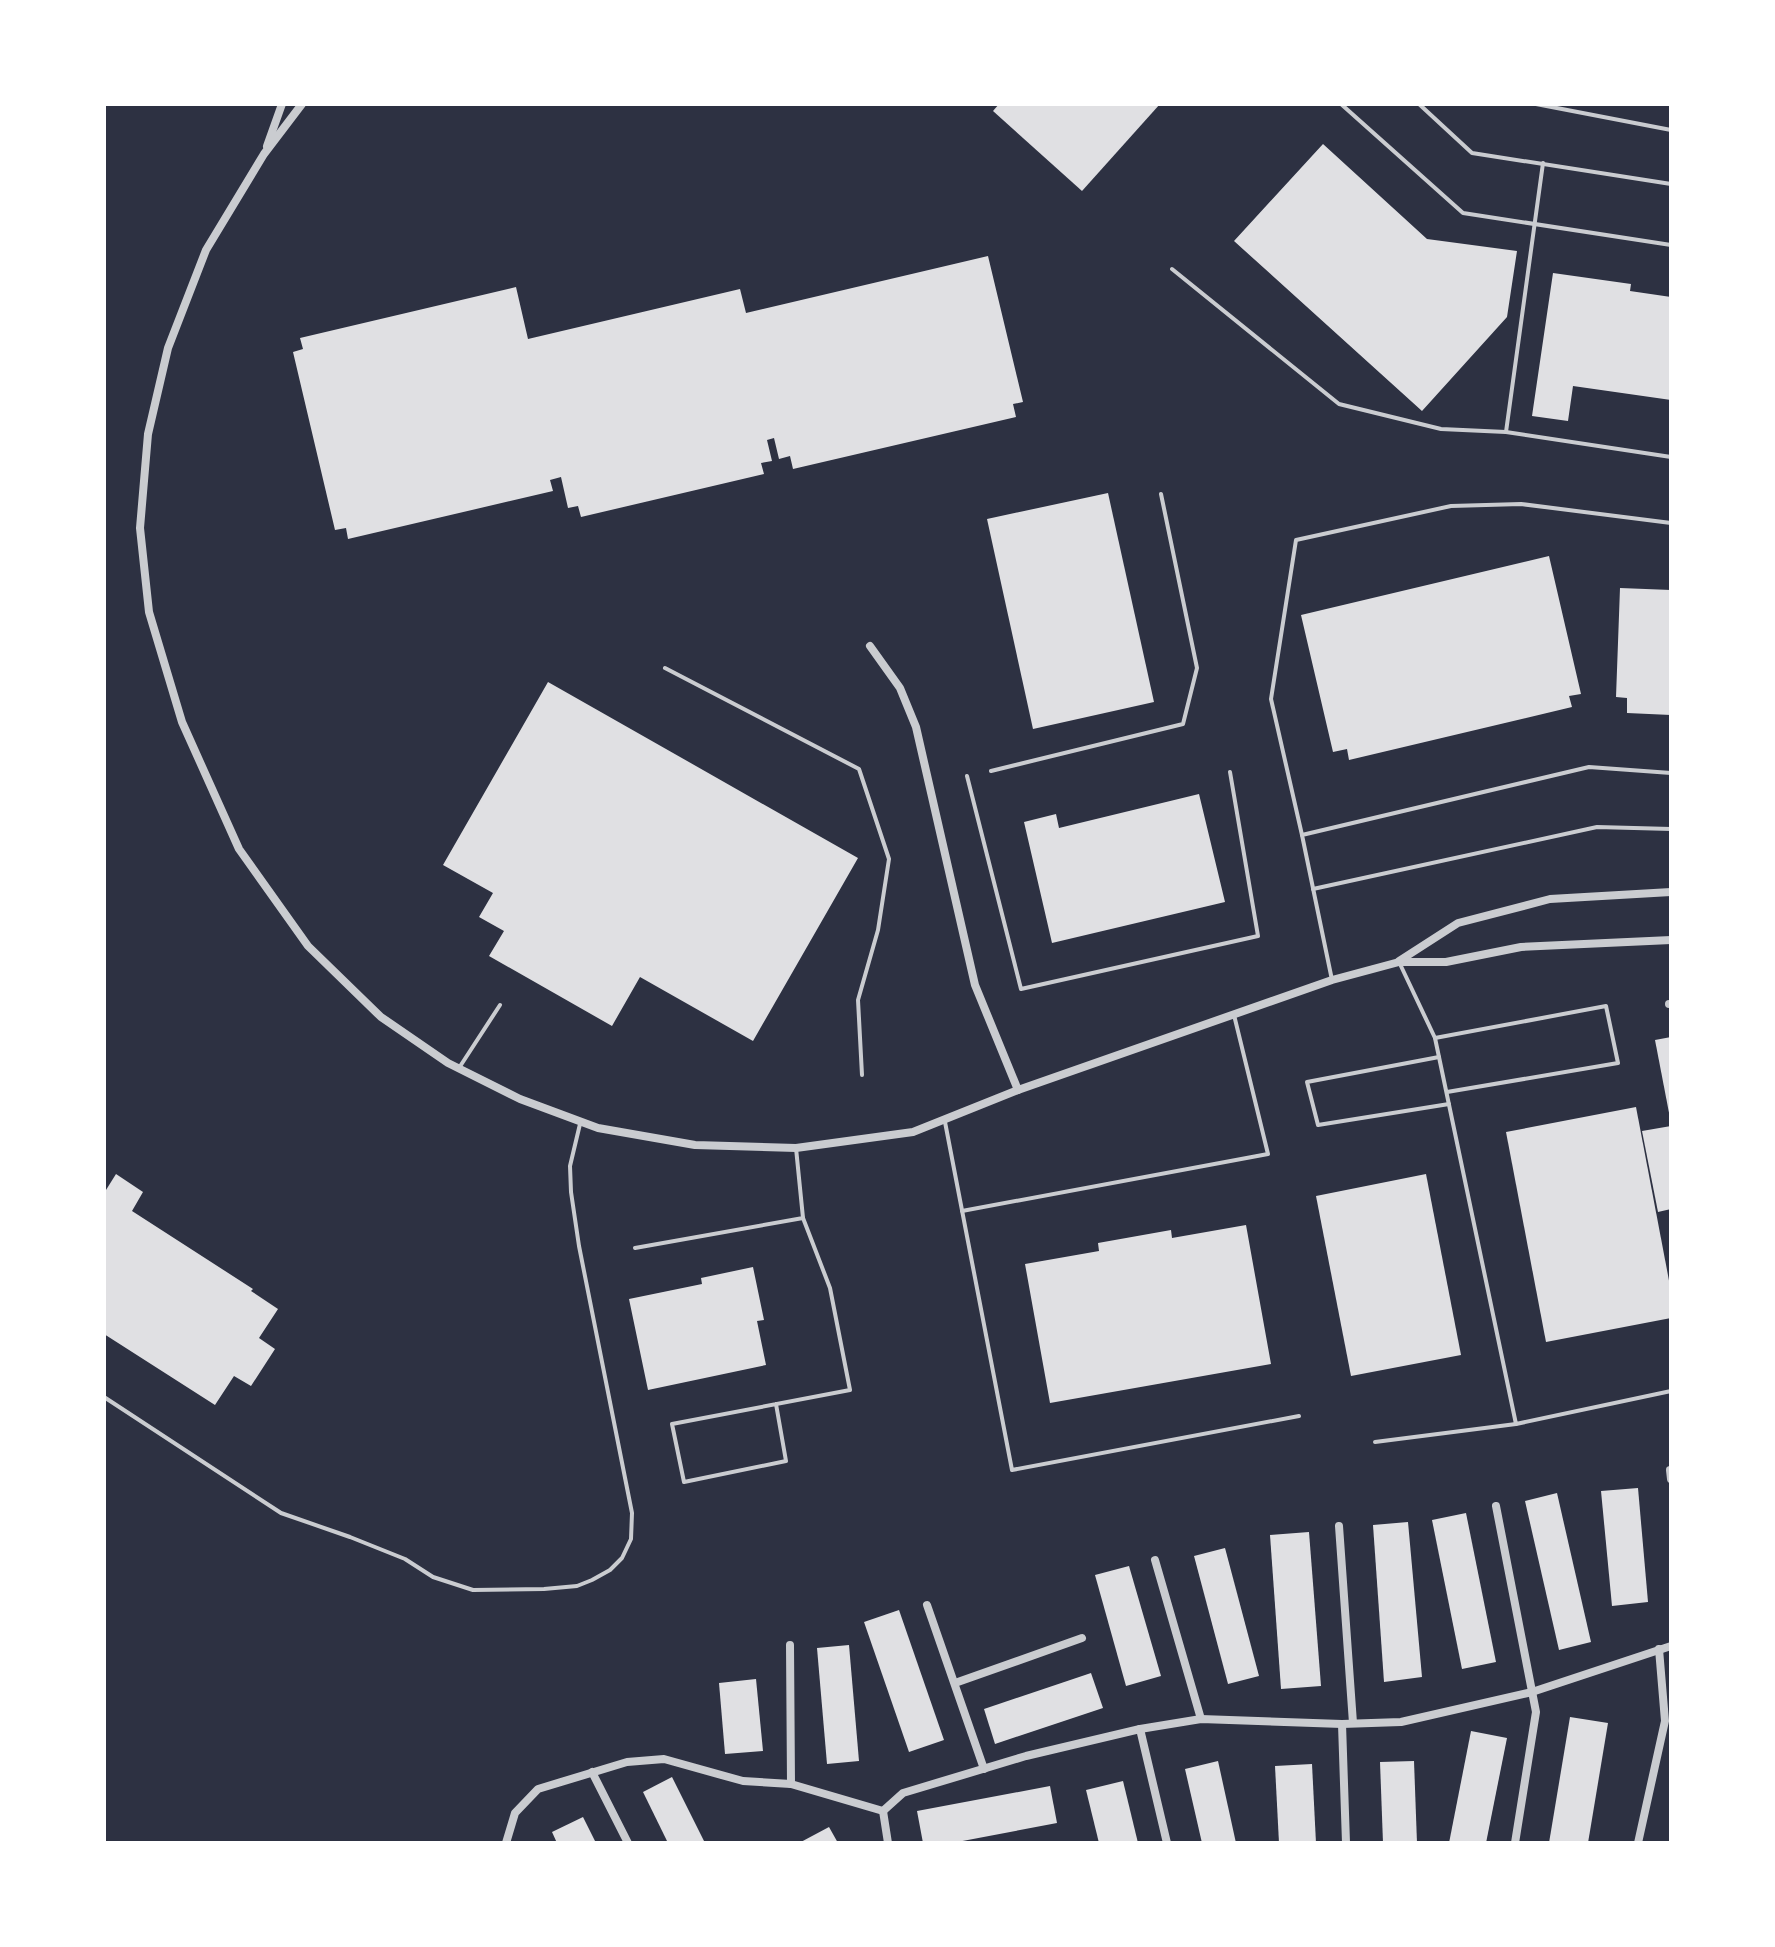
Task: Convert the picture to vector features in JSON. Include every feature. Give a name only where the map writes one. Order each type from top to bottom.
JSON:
[{"type":"street","points":[[264,154],[282,104]]},
{"type":"street","points":[[302,104],[264,154],[206,250],[168,348],[148,434],[140,528],[149,612],[182,722],[239,849],[313,951],[381,1017],[459,1068],[520,1099],[598,1128],[695,1145],[796,1148],[913,1132],[1018,1090],[1332,980],[1399,962],[1446,962],[1521,947],[1671,940]]},
{"type":"street","points":[[870,646],[900,688],[916,727],[975,985],[1018,1090]]},
{"type":"street","points":[[1399,962],[1458,923],[1550,899],[1671,892]]},
{"type":"street","points":[[1670,1470],[1671,1479]]},
{"type":"street","points":[[1496,1506],[1536,1712],[1515,1843]]},
{"type":"street","points":[[1339,1526],[1353,1723]]},
{"type":"street","points":[[1155,1560],[1201,1719]]},
{"type":"street","points":[[927,1605],[984,1769]]},
{"type":"street","points":[[955,1683],[1082,1638]]},
{"type":"street","points":[[790,1645],[791,1784]]},
{"type":"street","points":[[883,1811],[903,1793],[1040,1753],[1140,1729],[1201,1719],[1342,1724],[1401,1722],[1532,1692],[1671,1646]]},
{"type":"street","points":[[1638,1843],[1665,1721],[1666,1686],[1659,1649]]},
{"type":"street","points":[[1342,1724],[1346,1843]]},
{"type":"street","points":[[1140,1729],[1167,1843]]},
{"type":"street","points":[[506,1843],[515,1813],[538,1789],[627,1762],[664,1759],[743,1781],[791,1784],[883,1811]]},
{"type":"street","points":[[592,1772],[628,1843]]},
{"type":"street","points":[[883,1811],[888,1843]]},
{"type":"lane","points":[[1341,104],[1463,213],[1671,245]]},
{"type":"lane","points":[[1419,104],[1472,153],[1671,184]]},
{"type":"lane","points":[[1536,104],[1671,130]]},
{"type":"lane","points":[[1506,432],[1543,163]]},
{"type":"lane","points":[[1172,269],[1339,404],[1441,429],[1506,432],[1671,457]]},
{"type":"lane","points":[[991,771],[1183,724],[1197,668],[1161,494]]},
{"type":"lane","points":[[1332,980],[1271,699],[1296,540],[1451,506],[1521,504],[1671,523]]},
{"type":"lane","points":[[665,668],[859,769],[889,859],[878,930],[858,1000],[862,1075]]},
{"type":"lane","points":[[1302,835],[1589,767],[1671,773]]},
{"type":"lane","points":[[967,776],[1021,989],[1258,936],[1230,772]]},
{"type":"lane","points":[[1313,889],[1597,827],[1671,829]]},
{"type":"lane","points":[[1399,962],[1435,1038],[1516,1424]]},
{"type":"lane","points":[[459,1068],[500,1005]]},
{"type":"lane","points":[[1435,1038],[1606,1006],[1618,1063],[1447,1092]]},
{"type":"lane","points":[[962,1211],[1268,1154],[1234,1015]]},
{"type":"lane","points":[[1439,1057],[1307,1082],[1318,1125],[1449,1104]]},
{"type":"lane","points":[[945,1119],[1012,1470],[1299,1416]]},
{"type":"lane","points":[[104,1397],[281,1513],[405,1559],[433,1577],[473,1590],[544,1589],[577,1586],[610,1570],[622,1558],[631,1539],[632,1513],[571,1192],[570,1166],[581,1121]]},
{"type":"lane","points":[[776,1404],[786,1461],[684,1482],[672,1424],[776,1404],[850,1390],[830,1288],[803,1218],[796,1148]]},
{"type":"lane","points":[[635,1248],[803,1218]]},
{"type":"lane","points":[[1375,1442],[1516,1424],[1671,1391]]},
{"type":"building","points":[[999,104],[1160,104],[1082,191],[993,111]]},
{"type":"building","points":[[1323,144],[1427,239],[1517,251],[1507,317],[1422,411],[1234,241]]},
{"type":"building","points":[[988,256],[1023,402],[1013,404],[1016,417],[793,469],[790,456],[779,459],[774,438],[767,440],[772,461],[761,463],[764,474],[581,517],[578,506],[568,508],[561,477],[550,480],[553,491],[348,539],[346,528],[335,530],[293,352],[303,349],[300,338],[516,287],[528,339],[740,289],[746,313]]},
{"type":"building","points":[[1553,273],[1631,284],[1630,291],[1671,297],[1671,400],[1573,386],[1568,421],[1532,416]]},
{"type":"building","points":[[1108,493],[1154,702],[1033,729],[987,519]]},
{"type":"building","points":[[1549,556],[1581,694],[1569,696],[1572,707],[1349,760],[1347,749],[1333,752],[1301,615]]},
{"type":"building","points":[[1620,588],[1671,590],[1671,715],[1627,713],[1627,698],[1616,697]]},
{"type":"building","points":[[548,682],[858,858],[753,1041],[640,977],[612,1026],[489,956],[504,931],[479,917],[493,893],[443,865]]},
{"type":"building","points":[[1199,794],[1225,902],[1052,943],[1024,822],[1056,814],[1059,828]]},
{"type":"building","points":[[1671,1037],[1671,1117],[1670,1118],[1655,1040]]},
{"type":"building","points":[[1636,1107],[1671,1291],[1671,1318],[1546,1342],[1506,1132]]},
{"type":"building","points":[[1671,1126],[1671,1209],[1658,1212],[1642,1131]]},
{"type":"building","points":[[116,1174],[143,1192],[132,1211],[253,1289],[251,1291],[278,1309],[259,1338],[275,1349],[251,1386],[234,1376],[215,1405],[104,1334],[104,1189]]},
{"type":"building","points":[[1426,1174],[1461,1355],[1351,1376],[1316,1196]]},
{"type":"building","points":[[1246,1225],[1271,1364],[1050,1403],[1025,1264],[1099,1251],[1098,1243],[1171,1230],[1172,1238]]},
{"type":"building","points":[[753,1267],[764,1320],[757,1321],[766,1365],[648,1390],[629,1299],[702,1284],[701,1278]]},
{"type":"building","points":[[1638,1488],[1648,1602],[1612,1606],[1601,1491]]},
{"type":"building","points":[[1557,1493],[1591,1642],[1559,1650],[1525,1501]]},
{"type":"building","points":[[1466,1513],[1496,1662],[1462,1669],[1432,1520]]},
{"type":"building","points":[[1408,1522],[1422,1677],[1384,1682],[1373,1525]]},
{"type":"building","points":[[1309,1532],[1321,1686],[1281,1689],[1270,1535]]},
{"type":"building","points":[[1225,1548],[1259,1676],[1228,1684],[1194,1556]]},
{"type":"building","points":[[1129,1566],[1161,1676],[1126,1686],[1095,1575]]},
{"type":"building","points":[[899,1610],[944,1740],[909,1752],[864,1622]]},
{"type":"building","points":[[849,1645],[859,1761],[827,1764],[817,1648]]},
{"type":"building","points":[[1091,1673],[1103,1708],[995,1744],[984,1709]]},
{"type":"building","points":[[756,1679],[763,1751],[725,1754],[719,1683]]},
{"type":"building","points":[[1570,1717],[1608,1723],[1588,1843],[1549,1843]]},
{"type":"building","points":[[1471,1731],[1507,1738],[1486,1843],[1449,1843]]},
{"type":"building","points":[[1218,1761],[1236,1843],[1202,1843],[1185,1769]]},
{"type":"building","points":[[1414,1761],[1417,1843],[1383,1843],[1380,1762]]},
{"type":"building","points":[[1312,1764],[1316,1843],[1279,1843],[1275,1766]]},
{"type":"building","points":[[672,1777],[705,1843],[668,1843],[643,1792]]},
{"type":"building","points":[[1123,1781],[1138,1843],[1099,1843],[1086,1790]]},
{"type":"building","points":[[1050,1786],[1057,1823],[952,1843],[923,1843],[917,1811]]},
{"type":"building","points":[[583,1817],[596,1843],[557,1843],[552,1832]]},
{"type":"building","points":[[829,1827],[838,1843],[799,1843]]}]
